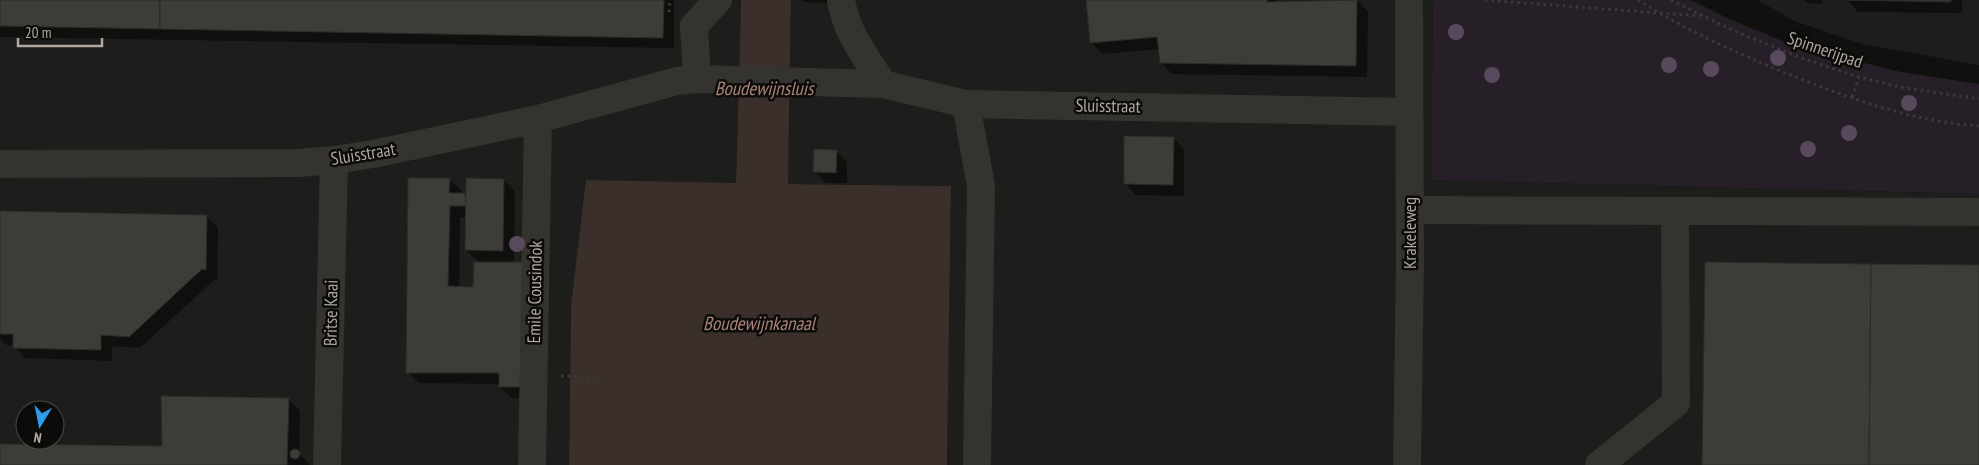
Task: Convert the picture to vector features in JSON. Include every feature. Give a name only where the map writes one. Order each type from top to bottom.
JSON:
[{"type":"street","points":[[707,79],[694,26],[718,0]]},
{"type":"street","points":[[841,0],[843,12],[857,44],[883,84]]},
{"type":"street","name":"Krakeleweg","points":[[1407,465],[1410,210],[1409,0]]},
{"type":"street","name":"Sluisstraat","points":[[0,164],[299,163],[334,160],[373,154],[538,119],[677,81],[707,79],[883,84],[966,104],[1409,112]]},
{"type":"street","points":[[966,104],[981,186],[976,465]]},
{"type":"street","name":"Emile Cousindok","points":[[532,465],[538,119]]},
{"type":"street","name":"Britse Kaai","points":[[327,465],[334,160]]},
{"type":"street","points":[[1410,210],[1979,212]]},
{"type":"street","points":[[1599,465],[1676,404],[1676,211]]},
{"type":"path","points":[[1485,0],[1703,17]]},
{"type":"path","points":[[1638,0],[1705,39],[1756,62],[1886,110],[1928,120],[1979,126]]},
{"type":"path","name":"Spinnerijpad","points":[[1671,0],[1703,17],[1804,59],[1859,77],[1900,87],[1979,99]]},
{"type":"path","points":[[1852,97],[1859,77]]},
{"type":"path","points":[[534,375],[600,377]]},
{"type":"shaded area","points":[[0,0],[741,0],[736,183],[571,306],[569,465],[0,465]]},
{"type":"shaded area","points":[[791,0],[1433,0],[1431,180],[1979,194],[1979,465],[947,465],[951,186],[788,184]]},
{"type":"shaded area","points":[[1433,0],[1691,0],[1729,19],[1792,45],[1901,72],[1979,84],[1979,194],[1431,180]]},
{"type":"shaded area","points":[[1758,0],[1979,0],[1979,65],[1862,44],[1794,21]]},
{"type":"water","name":"Boudewijnkanaal","points":[[741,0],[791,0],[788,184],[951,186],[947,465],[569,465],[571,306],[586,180],[736,183]]},
{"type":"building","points":[[0,0],[160,0],[160,29],[0,26]]},
{"type":"building","points":[[160,0],[664,0],[663,38],[160,29]]},
{"type":"building","points":[[1086,0],[1267,0],[1267,2],[1357,0],[1356,66],[1160,63],[1157,37],[1090,43]]},
{"type":"building","points":[[1846,0],[1951,0],[1951,2]]},
{"type":"building","points":[[1124,136],[1174,137],[1173,185],[1124,184]]},
{"type":"building","points":[[814,149],[837,150],[836,173],[813,172]]},
{"type":"building","points":[[408,178],[450,178],[449,193],[465,193],[466,206],[450,206],[448,286],[473,287],[474,262],[524,262],[522,387],[499,387],[499,373],[406,373]]},
{"type":"building","points":[[466,178],[504,179],[503,251],[465,250]]},
{"type":"building","points":[[0,211],[207,215],[206,270],[202,269],[129,337],[101,335],[101,350],[13,348],[13,334],[0,334]]},
{"type":"building","points":[[1705,262],[1871,264],[1869,465],[1702,465]]},
{"type":"building","points":[[1871,264],[1979,265],[1979,465],[1869,465]]},
{"type":"building","points":[[161,396],[289,398],[287,465],[0,465],[0,444],[15,444],[15,450],[65,450],[65,445],[162,446]]},
{"type":"building","points":[[293,449],[297,449],[300,454],[299,458],[293,459],[290,456],[290,452]]},
{"type":"water label","name":"Boudewijnsluis","points":[[764,88]]}]
